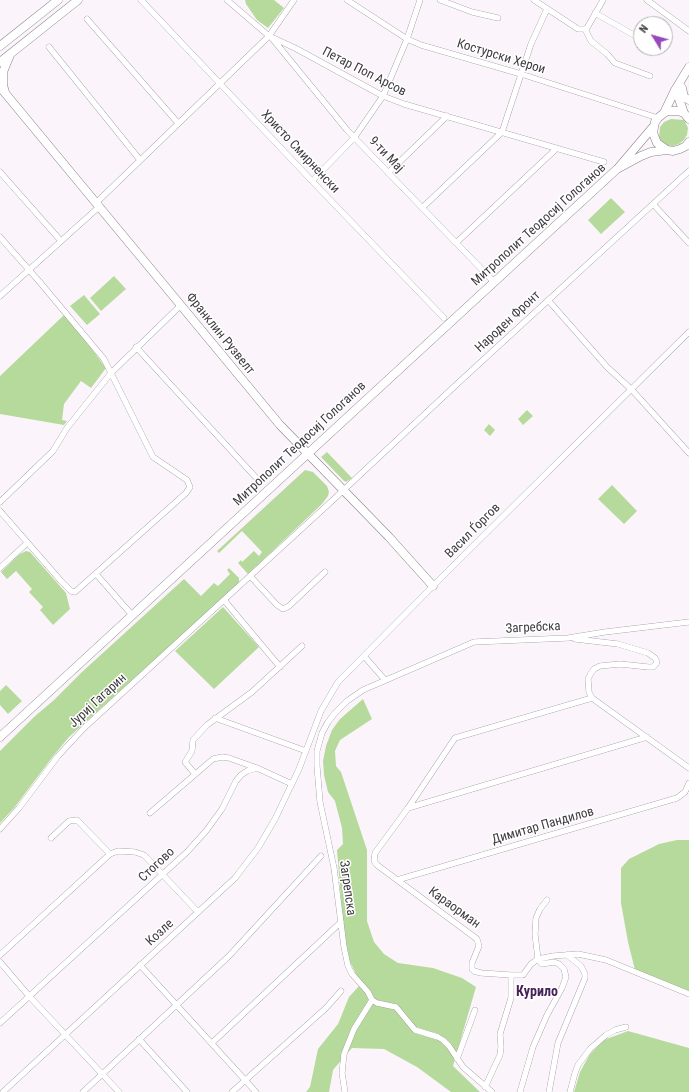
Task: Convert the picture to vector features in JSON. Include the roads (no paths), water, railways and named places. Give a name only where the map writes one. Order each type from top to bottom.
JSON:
[{"type":"street","points":[[0,45],[58,0]]},
{"type":"street","points":[[0,62],[78,0]]},
{"type":"street","name":"Христо Смирненски","points":[[141,0],[444,318]]},
{"type":"street","name":"Петар Поп Арсов","points":[[227,0],[269,36],[295,48],[383,96],[404,104],[604,162]]},
{"type":"street","points":[[0,296],[62,240],[140,160],[269,36],[294,0]]},
{"type":"street","name":"Костурски Херои","points":[[347,0],[407,39],[661,115]]},
{"type":"street","points":[[312,181],[354,138],[383,96],[407,39],[420,0]]},
{"type":"street","points":[[440,0],[472,12],[498,18]]},
{"type":"street","points":[[534,0],[578,29],[587,28],[603,0]]},
{"type":"street","points":[[647,0],[689,30]]},
{"type":"street","points":[[422,208],[502,132],[531,44],[547,9]]},
{"type":"street","points":[[596,13],[633,34]]},
{"type":"street","points":[[87,19],[178,123]]},
{"type":"street","points":[[585,29],[591,42],[607,54],[615,63],[650,76]]},
{"type":"street","name":"9-ти Мај","points":[[269,36],[354,138],[494,282]]},
{"type":"street","points":[[49,47],[140,160]]},
{"type":"street","points":[[2,90],[3,72],[10,53]]},
{"type":"street","points":[[661,115],[689,67]]},
{"type":"street","points":[[681,80],[683,94],[689,100]]},
{"type":"street","points":[[681,80],[679,99],[687,115]]},
{"type":"street","name":"Франклин Рузвелт","points":[[2,90],[275,419],[343,492],[389,537],[433,586]]},
{"type":"street","points":[[661,115],[673,111],[687,115]]},
{"type":"street","name":"Митрополит Теодосиј Гологанов","points":[[617,170],[621,162],[641,142],[661,115]]},
{"type":"street","points":[[388,173],[447,116]]},
{"type":"street","points":[[653,127],[654,138],[667,150]]},
{"type":"street","name":"Митрополит Теодосиј Гологанов","points":[[0,737],[617,170],[641,156],[667,150],[674,151],[686,146],[689,142]]},
{"type":"street","points":[[456,243],[556,149]]},
{"type":"street","points":[[0,172],[62,240]]},
{"type":"street","name":"Народен Фронт","points":[[343,492],[548,300],[689,172]]},
{"type":"street","points":[[653,204],[689,243]]},
{"type":"street","points":[[0,237],[29,269],[104,359],[154,458],[188,481],[190,485],[190,488],[186,493],[96,574],[76,591],[72,592],[0,511]]},
{"type":"street","points":[[548,300],[607,367],[632,390],[689,453]]},
{"type":"street","points":[[0,502],[53,451],[67,428],[111,372],[181,305]]},
{"type":"street","name":"Васил Ѓоргов","points":[[300,766],[316,723],[338,682],[689,332]]},
{"type":"street","points":[[136,347],[260,482]]},
{"type":"street","name":"Јуриј Гагарин","points":[[0,829],[11,819],[58,756],[80,732],[343,492]]},
{"type":"street","points":[[0,568],[27,543]]},
{"type":"street","points":[[250,576],[277,605],[283,609],[289,606],[325,572]]},
{"type":"street","points":[[96,574],[132,615]]},
{"type":"street","points":[[224,600],[280,667]]},
{"type":"street","name":"Загребска","points":[[385,680],[474,642],[568,638],[689,622]]},
{"type":"street","points":[[568,638],[618,644],[648,653],[655,658],[657,662],[655,666],[648,667],[607,664],[594,669],[588,679],[589,692],[592,698],[689,768]]},
{"type":"street","points":[[195,774],[185,762],[192,751],[194,740],[215,718],[252,692],[302,646]]},
{"type":"street","points":[[364,656],[385,680]]},
{"type":"street","name":"Загрепска","points":[[372,1000],[368,992],[352,974],[348,966],[344,947],[334,868],[320,802],[317,751],[322,733],[335,713],[354,695],[385,680]]},
{"type":"street","points":[[408,808],[456,738],[592,698]]},
{"type":"street","points":[[215,718],[306,751]]},
{"type":"street","points":[[408,808],[647,737]]},
{"type":"street","points":[[150,813],[213,759],[222,757],[235,759],[292,784]]},
{"type":"street","name":"Козле","points":[[3,1092],[234,878],[249,861],[267,833],[300,766]]},
{"type":"street","name":"Стогово","points":[[0,1023],[187,852],[206,831],[222,809],[236,781],[241,775],[247,771],[257,768]]},
{"type":"street","name":"Димитар Пандилов","points":[[397,880],[677,798],[685,792],[689,783]]},
{"type":"street","name":"Караорман","points":[[408,808],[375,853],[374,861],[377,865],[477,939],[479,946],[472,963],[472,969],[474,972],[523,975],[531,964],[538,959]]},
{"type":"street","points":[[51,838],[69,821],[77,820],[110,854]]},
{"type":"street","points":[[0,955],[110,854],[123,851],[144,855],[198,912]]},
{"type":"street","points":[[83,1092],[229,956],[321,856]]},
{"type":"street","points":[[520,1092],[533,1047],[566,977],[564,969],[559,964],[554,962],[542,964],[538,959],[535,934],[536,918],[546,900]]},
{"type":"street","points":[[212,1043],[341,922]]},
{"type":"street","points":[[538,959],[578,954],[594,956],[689,994]]},
{"type":"street","points":[[549,1092],[558,1043],[585,978],[585,974],[581,966],[567,955]]},
{"type":"street","points":[[0,962],[29,996],[119,1092]]},
{"type":"street","points":[[140,965],[256,1092]]},
{"type":"street","points":[[485,1087],[500,1054],[500,1034],[511,998],[511,975]]},
{"type":"street","points":[[232,1092],[326,1008],[341,991]]},
{"type":"street","points":[[345,1092],[342,1073],[344,1054],[354,1029],[372,1000],[382,1004],[392,1005],[398,1009],[415,1030],[443,1040],[449,1046],[463,1067],[492,1092]]},
{"type":"street","points":[[457,1059],[475,1010]]},
{"type":"street","points":[[570,1092],[576,1069],[583,1057],[606,1035],[615,1030],[626,1027]]},
{"type":"street","points":[[139,1040],[188,1092]]},
{"type":"district","name":"Курило","points":[[537,992]]}]
